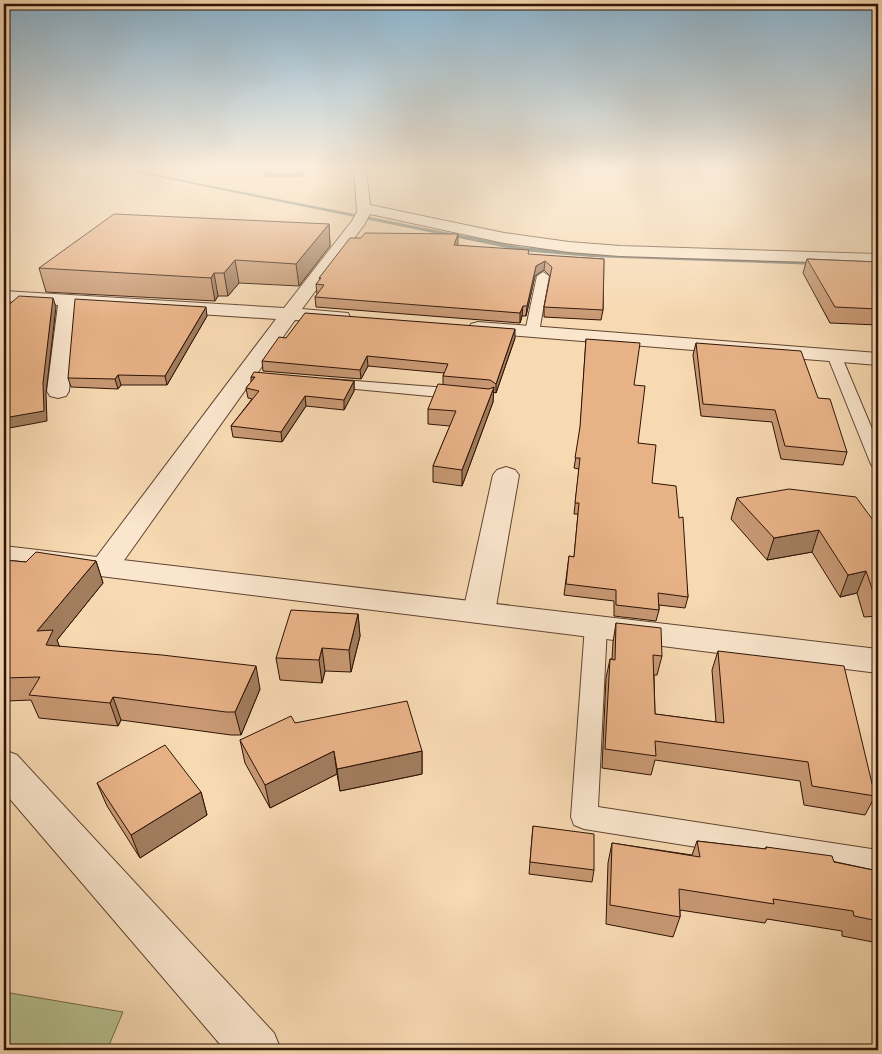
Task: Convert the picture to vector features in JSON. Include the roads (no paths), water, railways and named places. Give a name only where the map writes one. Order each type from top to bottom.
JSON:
[{"type":"street","points":[[106,566],[253,376],[289,313],[360,218]]},
{"type":"street","points":[[388,218],[569,247],[620,251],[878,259]]},
{"type":"street","points":[[4,296],[68,298],[357,318]]},
{"type":"street","points":[[58,391],[68,298]]},
{"type":"street","points":[[464,327],[878,359]]},
{"type":"street","points":[[479,612],[506,475]]},
{"type":"street","points":[[4,555],[878,661]]},
{"type":"street","points":[[4,766],[257,1050]]},
{"type":"lane","points":[[532,332],[543,276]]},
{"type":"lane","points":[[834,355],[878,462]]},
{"type":"lane","points":[[312,381],[480,396]]},
{"type":"lane","points":[[596,626],[584,817],[878,863]]},
{"type":"waterway","points":[[368,218],[522,249],[592,255],[819,263]]}]
